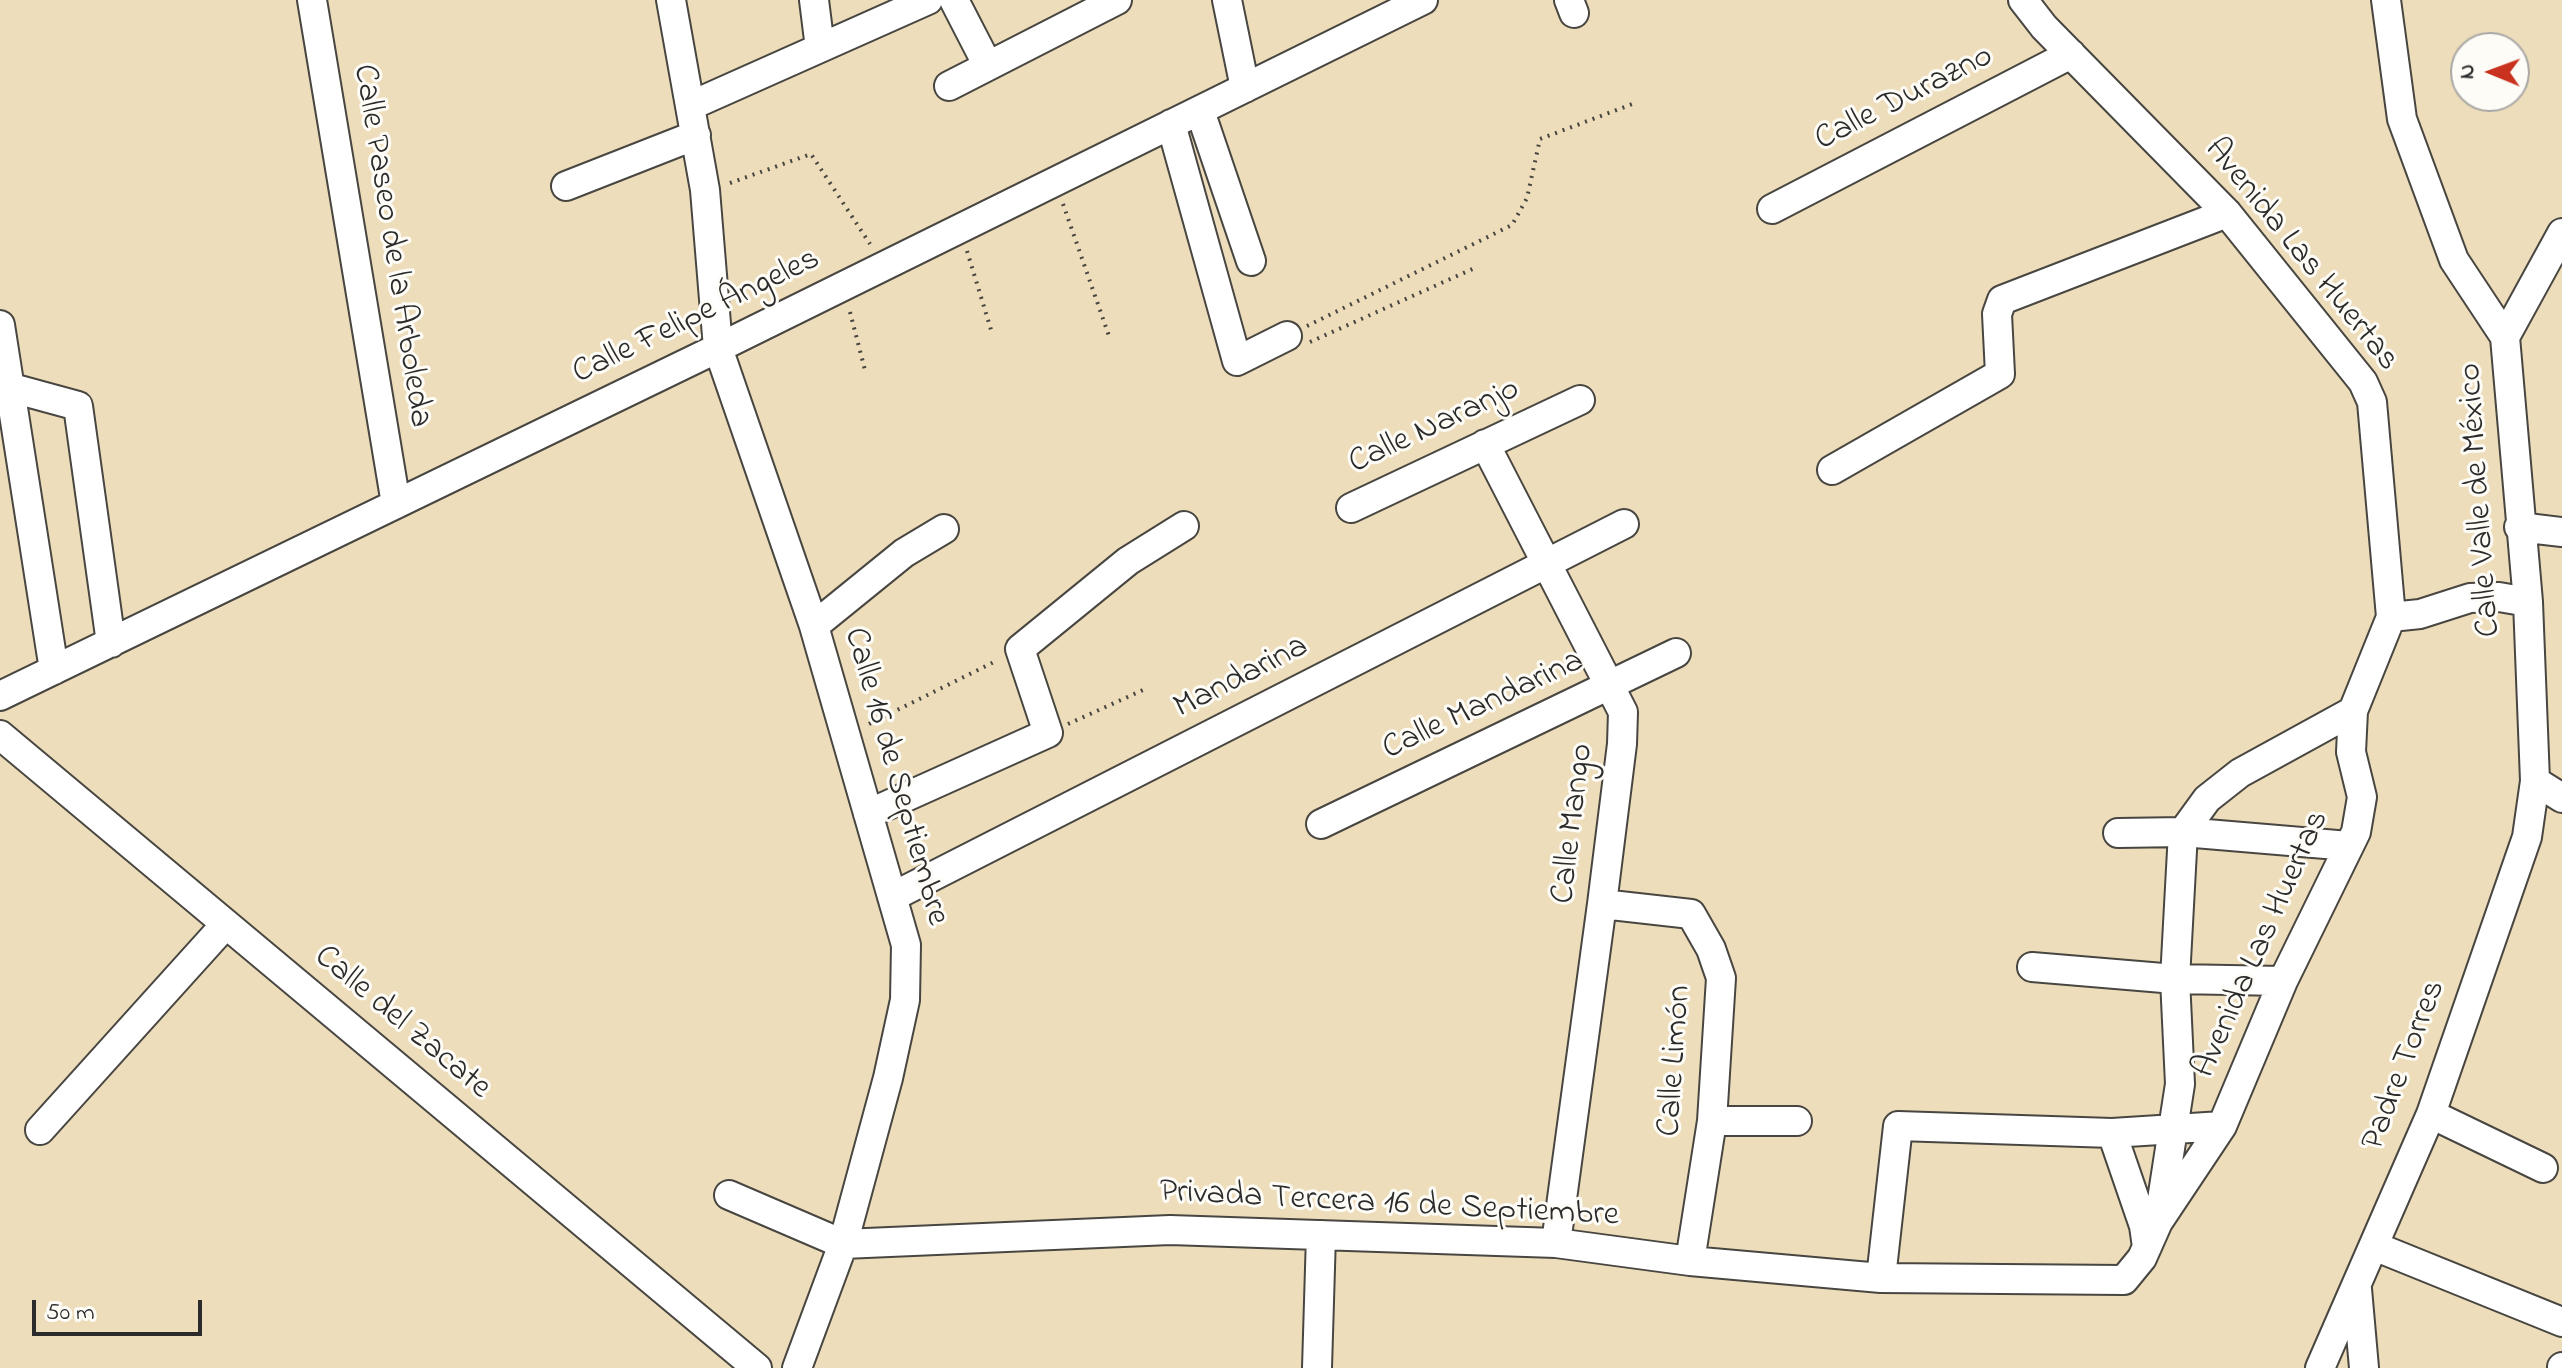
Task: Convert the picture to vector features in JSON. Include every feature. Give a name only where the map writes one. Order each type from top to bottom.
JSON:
[{"type":"street","name":"Calle Paseo de la Arboleda","points":[[312,0],[396,504]]},
{"type":"street","name":"Calle 16 de Septiembre","points":[[671,0],[705,190],[718,348],[814,626],[906,945],[905,1000],[888,1078],[843,1244],[797,1368]]},
{"type":"street","points":[[814,0],[820,48]]},
{"type":"street","points":[[690,106],[928,0]]},
{"type":"street","points":[[954,0],[988,66]]},
{"type":"street","points":[[1227,0],[1245,88]]},
{"type":"street","name":"Avenida Las Huertas","points":[[2023,0],[2071,54],[2227,213],[2363,382],[2372,402],[2391,617],[2353,711],[2351,752],[2362,797],[2356,832],[2283,981],[2222,1126],[2124,1280]]},
{"type":"street","name":"Calle Valle de México","points":[[2386,0],[2402,119],[2454,260],[2505,337],[2519,527],[2528,602],[2535,781]]},
{"type":"street","points":[[949,86],[1107,2]]},
{"type":"street","name":"Calle Felipe Ángeles","points":[[0,696],[1055,183],[1410,3]]},
{"type":"street","name":"Calle Durazno","points":[[1772,209],[2071,54]]},
{"type":"street","points":[[1200,111],[1251,261]]},
{"type":"street","points":[[1171,124],[1237,361],[1287,336]]},
{"type":"street","points":[[566,186],[696,135]]},
{"type":"street","points":[[1832,470],[2000,374],[1997,314],[2002,300],[2227,213]]},
{"type":"street","points":[[2505,337],[2562,233]]},
{"type":"street","points":[[0,325],[54,670]]},
{"type":"street","points":[[12,388],[78,406],[111,643]]},
{"type":"street","name":"Calle Naranjo","points":[[1351,508],[1580,400]]},
{"type":"street","name":"Calle Mango","points":[[1485,444],[1623,712],[1622,744],[1602,904],[1556,1243]]},
{"type":"street","name":"Mandarina","points":[[892,897],[1624,524]]},
{"type":"street","points":[[868,814],[1048,733],[1020,649],[1128,561],[1184,526]]},
{"type":"street","points":[[2519,527],[2562,532]]},
{"type":"street","points":[[814,626],[904,553],[944,529]]},
{"type":"street","points":[[2391,617],[2420,614],[2470,598],[2528,602]]},
{"type":"street","name":"Calle Mandarina","points":[[1321,824],[1676,653]]},
{"type":"street","points":[[2152,1234],[2175,1127],[2180,1084],[2175,979],[2183,832],[2207,799],[2240,773],[2353,711]]},
{"type":"street","name":"Calle del Zacate","points":[[0,735],[757,1368]]},
{"type":"street","points":[[2535,781],[2562,798]]},
{"type":"street","name":"Padre Torres","points":[[2320,1368],[2431,1114],[2527,837],[2535,781]]},
{"type":"street","points":[[2118,833],[2183,832],[2349,846]]},
{"type":"street","name":"Calle Limón","points":[[1602,904],[1691,914],[1711,949],[1721,978],[1712,1121],[1690,1261]]},
{"type":"street","points":[[40,1130],[225,925]]},
{"type":"street","points":[[2032,967],[2175,979],[2283,981]]},
{"type":"street","points":[[2431,1114],[2543,1168]]},
{"type":"street","points":[[1712,1121],[1797,1121]]},
{"type":"street","points":[[1881,1278],[1898,1126],[2112,1133],[2222,1126]]},
{"type":"street","points":[[2112,1133],[2144,1226],[2152,1234]]},
{"type":"street","points":[[729,1195],[843,1244]]},
{"type":"street","name":"Privada Tercera 16 de Septiembre","points":[[843,1244],[1112,1231],[1321,1235],[1556,1243],[1690,1261],[1881,1278],[2124,1280]]},
{"type":"street","points":[[1317,1368],[1321,1235]]},
{"type":"street","points":[[2374,1246],[2562,1322]]},
{"type":"street","points":[[2356,1287],[2364,1368]]},
{"type":"path","points":[[1477,267],[1297,349],[1287,336],[1512,225],[1527,198],[1540,139],[1635,103]]},
{"type":"path","points":[[705,190],[811,154],[872,246]]},
{"type":"path","points":[[1055,183],[1109,336]]},
{"type":"path","points":[[960,229],[992,333]]},
{"type":"path","points":[[844,286],[866,374]]},
{"type":"path","points":[[846,736],[1020,649]]},
{"type":"path","points":[[1048,733],[1143,690]]}]
